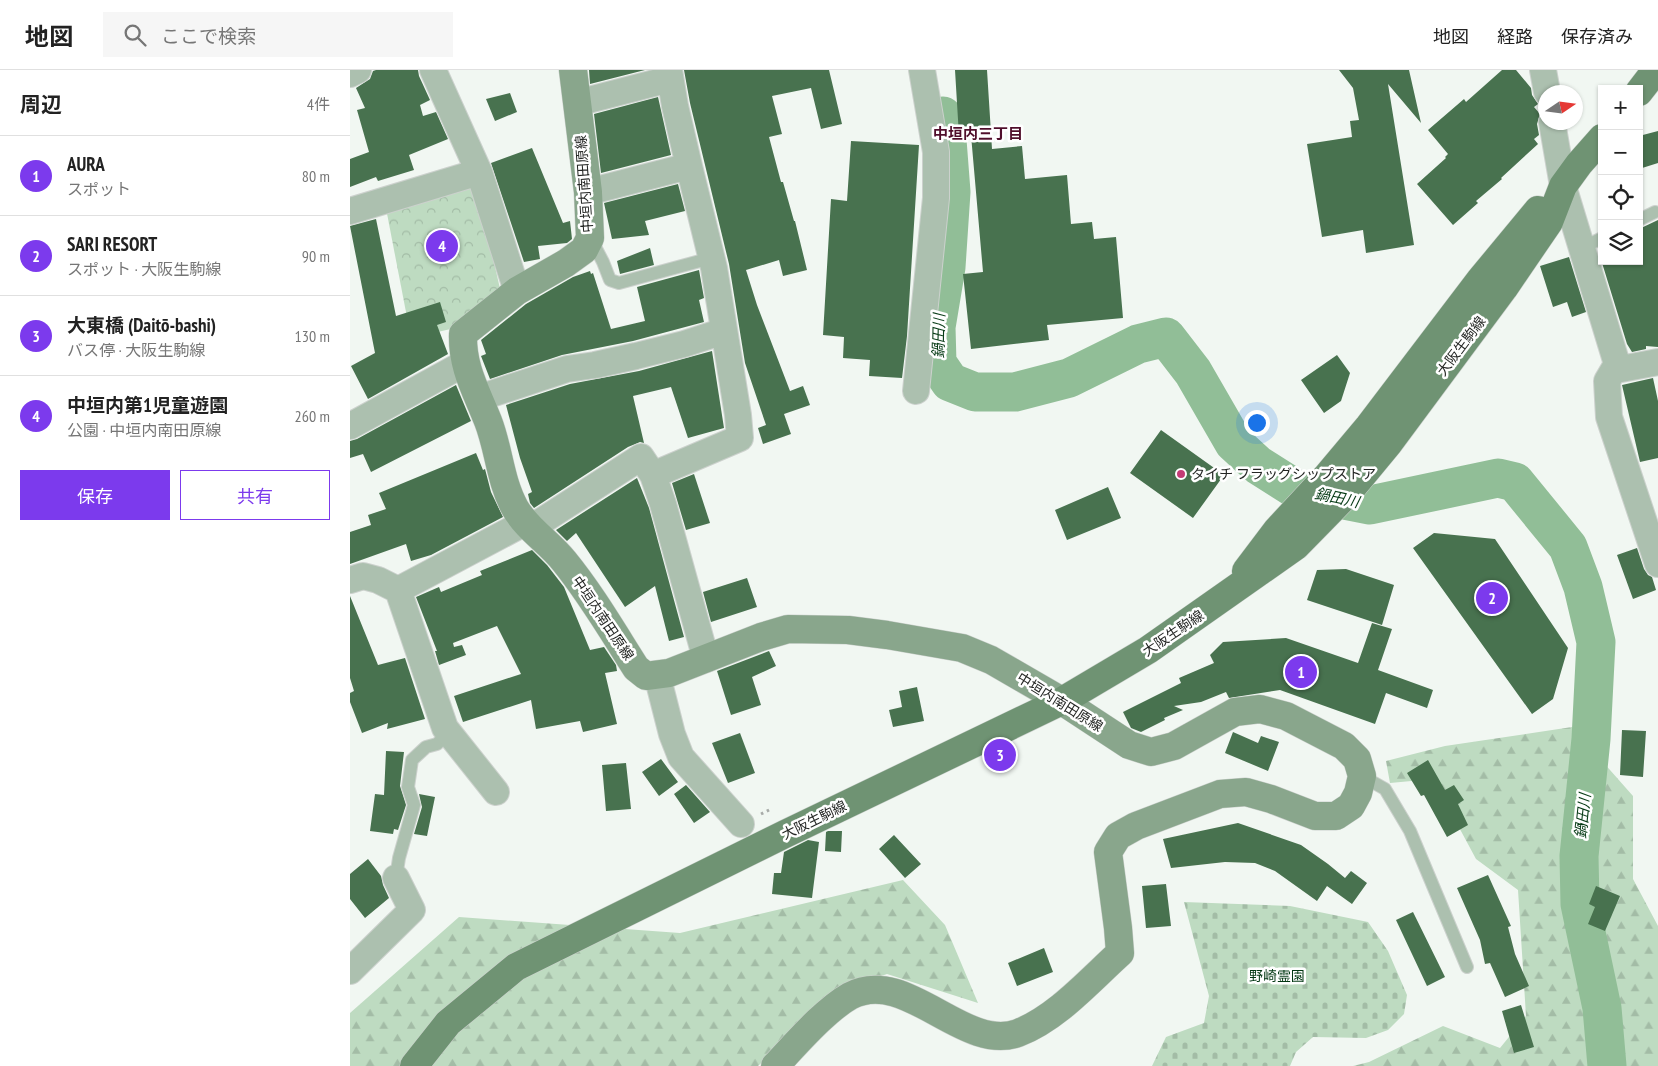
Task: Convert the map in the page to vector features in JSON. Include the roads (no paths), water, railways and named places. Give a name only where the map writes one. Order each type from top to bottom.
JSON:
[{"type":"main road","name":"中垣内南田原線","points":[[573,70],[588,192],[590,238],[584,250],[566,263],[517,291],[463,334],[462,351],[492,430],[505,484],[515,508],[528,525],[562,558],[582,584],[636,668],[646,676],[669,673],[761,637],[788,629],[848,630],[887,635],[962,648],[992,660],[1062,701],[1129,746],[1151,752],[1174,746],[1235,712],[1260,708],[1286,716],[1344,746],[1356,759],[1362,776]]},
{"type":"main road","points":[[1643,87],[1656,70]]},
{"type":"main road","name":"大阪生駒線","points":[[414,1066],[448,1023],[516,967],[1062,701],[1148,650],[1230,592],[1286,538],[1346,494],[1379,435],[1504,288],[1549,222],[1563,186],[1598,143]]},
{"type":"main road","points":[[774,1066],[831,1010],[851,996],[872,990],[900,993],[971,1029],[992,1035],[1016,1033],[1035,1024],[1052,1014],[1120,953],[1108,852],[1118,836],[1136,826],[1220,794],[1246,792],[1271,799],[1315,816],[1336,816],[1351,806],[1358,793],[1362,776]]},
{"type":"street","points":[[350,74],[358,70]]},
{"type":"street","points":[[433,70],[479,172],[517,291]]},
{"type":"street","points":[[916,392],[936,198],[936,152],[922,70]]},
{"type":"street","points":[[1543,70],[1545,85]]},
{"type":"street","points":[[577,103],[669,75],[711,258],[738,415],[740,438],[653,475]]},
{"type":"street","points":[[1553,130],[1563,186],[1592,243],[1617,364],[1621,369],[1658,362]]},
{"type":"street","points":[[588,192],[689,166]]},
{"type":"street","points":[[350,211],[479,172]]},
{"type":"street","points":[[479,398],[567,369],[636,356],[684,344],[724,331]]},
{"type":"street","points":[[353,418],[465,363]]},
{"type":"street","points":[[1617,364],[1607,381],[1609,417],[1658,564]]},
{"type":"street","points":[[398,590],[528,525],[641,457],[653,475],[663,504],[706,659]]},
{"type":"street","points":[[350,580],[363,576],[378,580],[398,590],[445,728],[496,792]]},
{"type":"street","points":[[657,676],[672,734],[681,757],[741,824]]},
{"type":"street","points":[[350,971],[412,910],[396,878]]},
{"type":"lane","points":[[1643,218],[1655,212]]},
{"type":"lane","points":[[590,238],[610,280],[620,283],[711,258]]},
{"type":"lane","points":[[396,878],[399,858],[414,805],[408,787],[412,760],[426,747],[437,744],[443,738],[445,728]]},
{"type":"lane","points":[[1362,776],[1385,789],[1410,831],[1467,967]]},
{"type":"waterway","name":"鍋田川","points":[[943,116],[951,192],[946,267],[936,327],[937,363],[950,382],[975,392],[1015,392],[1069,378],[1138,344],[1166,337],[1193,372],[1234,443],[1258,465],[1299,491],[1370,505],[1498,478],[1515,482],[1568,547],[1583,587],[1596,642],[1591,739],[1579,856],[1580,904],[1602,1008],[1607,1066]]},
{"type":"place","name":"中垣内第1児童遊園","points":[[442,246]]},
{"type":"place","name":"タイチ フラッグシップストア","points":[[1181,474]]},
{"type":"place","name":"SARI RESORT","points":[[1492,598]]},
{"type":"place","name":"AURA","points":[[1301,672]]},
{"type":"place","name":"大東橋 (Daitō-bashi)","points":[[1000,755]]},
{"type":"district","name":"中垣内三丁目","points":[[978,134]]},
{"type":"park label","name":"野崎霊園","points":[[1277,976]]}]
